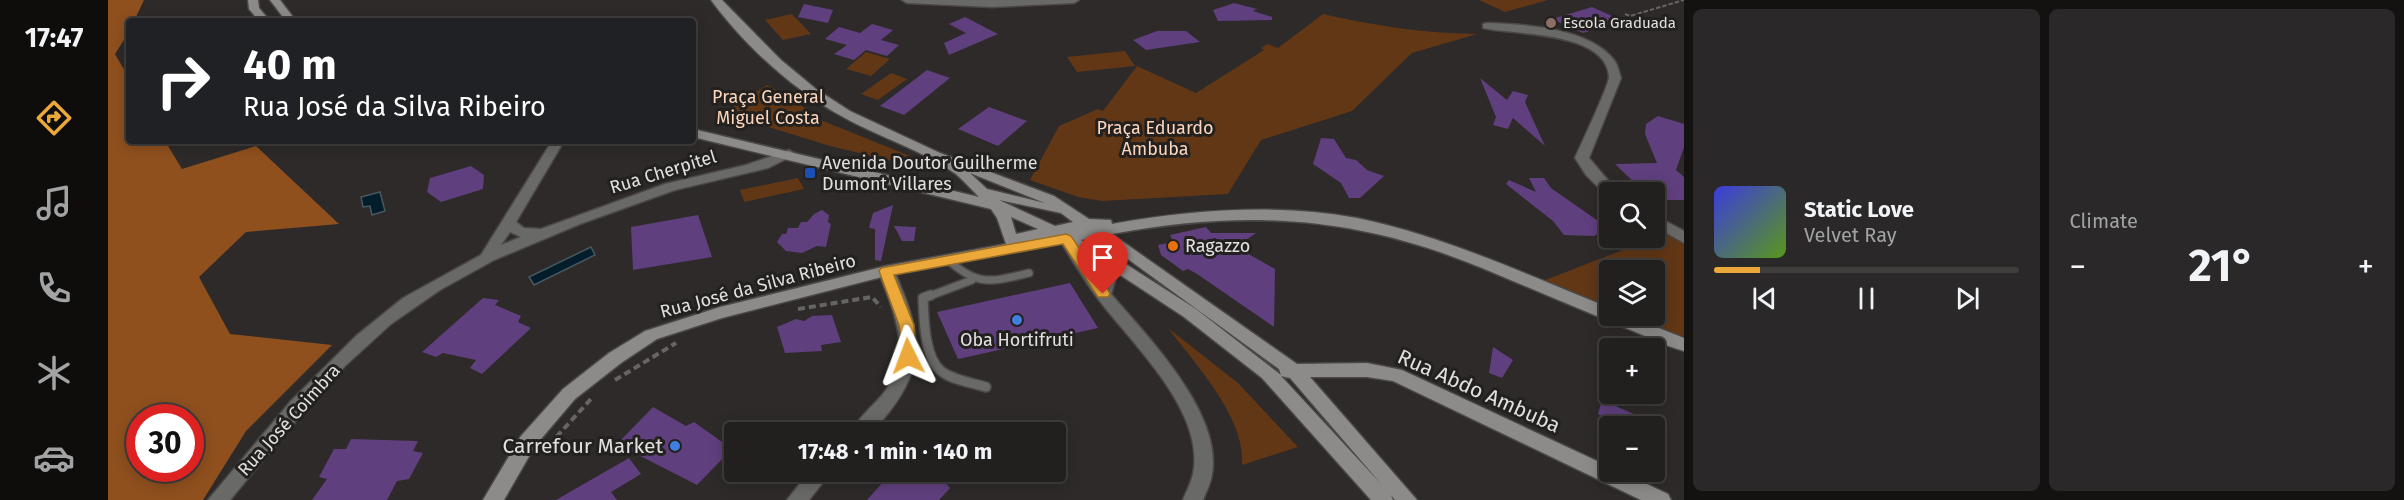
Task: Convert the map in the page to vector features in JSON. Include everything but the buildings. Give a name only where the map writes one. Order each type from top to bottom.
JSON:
[{"type":"main road","points":[[253,0],[255,9],[262,18]]},
{"type":"main road","points":[[274,0],[289,18]]},
{"type":"main road","points":[[716,0],[736,25],[817,93],[846,114],[962,172],[981,192],[1000,207],[1009,225],[1010,240]]},
{"type":"main road","points":[[696,134],[942,191],[1000,207],[1052,230],[1113,263],[1190,313],[1268,373],[1383,500]]},
{"type":"main road","points":[[932,155],[998,177],[1049,199],[1126,250],[1294,371],[1407,500]]},
{"type":"main road","points":[[942,191],[981,192],[1069,213],[1132,224],[1161,220],[1290,215],[1356,223],[1421,240],[1599,311]]},
{"type":"main road","name":"Rua José da Silva Ribeiro","points":[[954,257],[1052,230],[1085,224],[1132,224]]},
{"type":"main road","points":[[1113,263],[1126,250],[1132,224]]},
{"type":"main road","name":"Rua José da Silva Ribeiro","points":[[494,500],[528,441],[569,394],[615,358],[651,335],[720,313],[886,271],[954,257],[1066,239],[1132,224]]},
{"type":"main road","points":[[1637,326],[1684,345]]},
{"type":"main road","name":"Rua Abdo Ambuba","points":[[1268,373],[1367,370],[1396,375],[1661,500]]},
{"type":"street","points":[[907,0],[992,4],[1074,0]]},
{"type":"street","points":[[1487,26],[1554,33],[1594,49],[1612,65],[1615,78],[1582,159],[1601,182]]},
{"type":"street","points":[[485,260],[556,144]]},
{"type":"street","name":"Rua Cherpitel","points":[[485,260],[549,233],[680,184],[763,165],[789,154]]},
{"type":"street","name":"Rua Cherpitel","points":[[507,223],[520,232],[549,233]]},
{"type":"street","points":[[1665,226],[1684,238]]},
{"type":"street","points":[[1066,239],[1103,294],[1166,371],[1197,424],[1204,447],[1203,470],[1193,500]]},
{"type":"street","name":"Rua José Coimbra","points":[[218,500],[314,386],[386,320],[436,285],[485,260]]},
{"type":"street","points":[[1103,294],[1113,263]]},
{"type":"street","points":[[870,422],[897,392],[908,356],[906,325],[886,271]]},
{"type":"street","points":[[797,500],[813,482]]},
{"type":"lane","points":[[954,257],[963,275],[984,283],[1029,273]]},
{"type":"lane","points":[[972,280],[923,298],[923,316],[933,357],[941,371],[986,387]]},
{"type":"path","points":[[1625,14],[1630,16],[1684,0]]},
{"type":"path","points":[[794,310],[873,297],[886,312]]},
{"type":"path","points":[[609,384],[686,337]]},
{"type":"path","points":[[548,447],[592,398]]},
{"type":"green space","points":[[1479,0],[1548,0],[1505,12]]},
{"type":"green space","points":[[792,14],[811,34],[783,40],[765,20]]},
{"type":"green space","name":"Praça Eduardo Ambuba","points":[[1323,14],[1400,28],[1477,34],[1412,53],[1352,111],[1261,140],[1228,194],[1102,201],[1078,197],[1030,180],[1059,126],[1098,109],[1103,111],[1137,66],[1196,93],[1264,50],[1261,48],[1267,44],[1278,48]]},
{"type":"green space","points":[[1125,51],[1135,66],[1077,72],[1067,57]]},
{"type":"green space","points":[[866,52],[890,59],[871,76],[846,69]]},
{"type":"green space","points":[[891,73],[907,79],[878,100],[861,94]]},
{"type":"green space","name":"Praça General Miguel Costa","points":[[767,85],[796,101],[818,119],[930,164],[925,169],[830,146],[723,113]]},
{"type":"green space","points":[[798,178],[804,189],[744,202],[740,190]]},
{"type":"green space","points":[[1669,232],[1684,241],[1684,340],[1646,326],[1665,326],[1665,260],[1599,260],[1599,308],[1535,284],[1628,248],[1665,248],[1665,234]]},
{"type":"green space","points":[[1168,328],[1238,383],[1298,447],[1242,465],[1241,447],[1227,410],[1217,392]]},
{"type":"shaded area","points":[[108,0],[144,0],[135,18],[126,18],[126,37],[115,54],[126,73],[126,144],[167,144],[182,169],[256,146],[339,224],[246,232],[199,277],[230,334],[332,345],[246,431],[203,500],[108,500]]},
{"type":"water","points":[[380,192],[385,211],[372,215],[370,206],[363,207],[361,197]]},
{"type":"water","points":[[591,247],[595,255],[534,285],[529,277]]},
{"type":"place","name":"Escola Graduada","points":[[1551,23]]},
{"type":"place","name":"Avenida Doutor Guilherme Dumont Villares","points":[[810,173]]},
{"type":"place","name":"Ragazzo","points":[[1173,246]]},
{"type":"place","name":"Oba Hortifruti","points":[[1017,320]]},
{"type":"place","name":"Carrefour Market","points":[[675,446]]},
{"type":"route","points":[[908,356],[909,342],[902,308],[886,271],[1066,239],[1103,294]]}]
